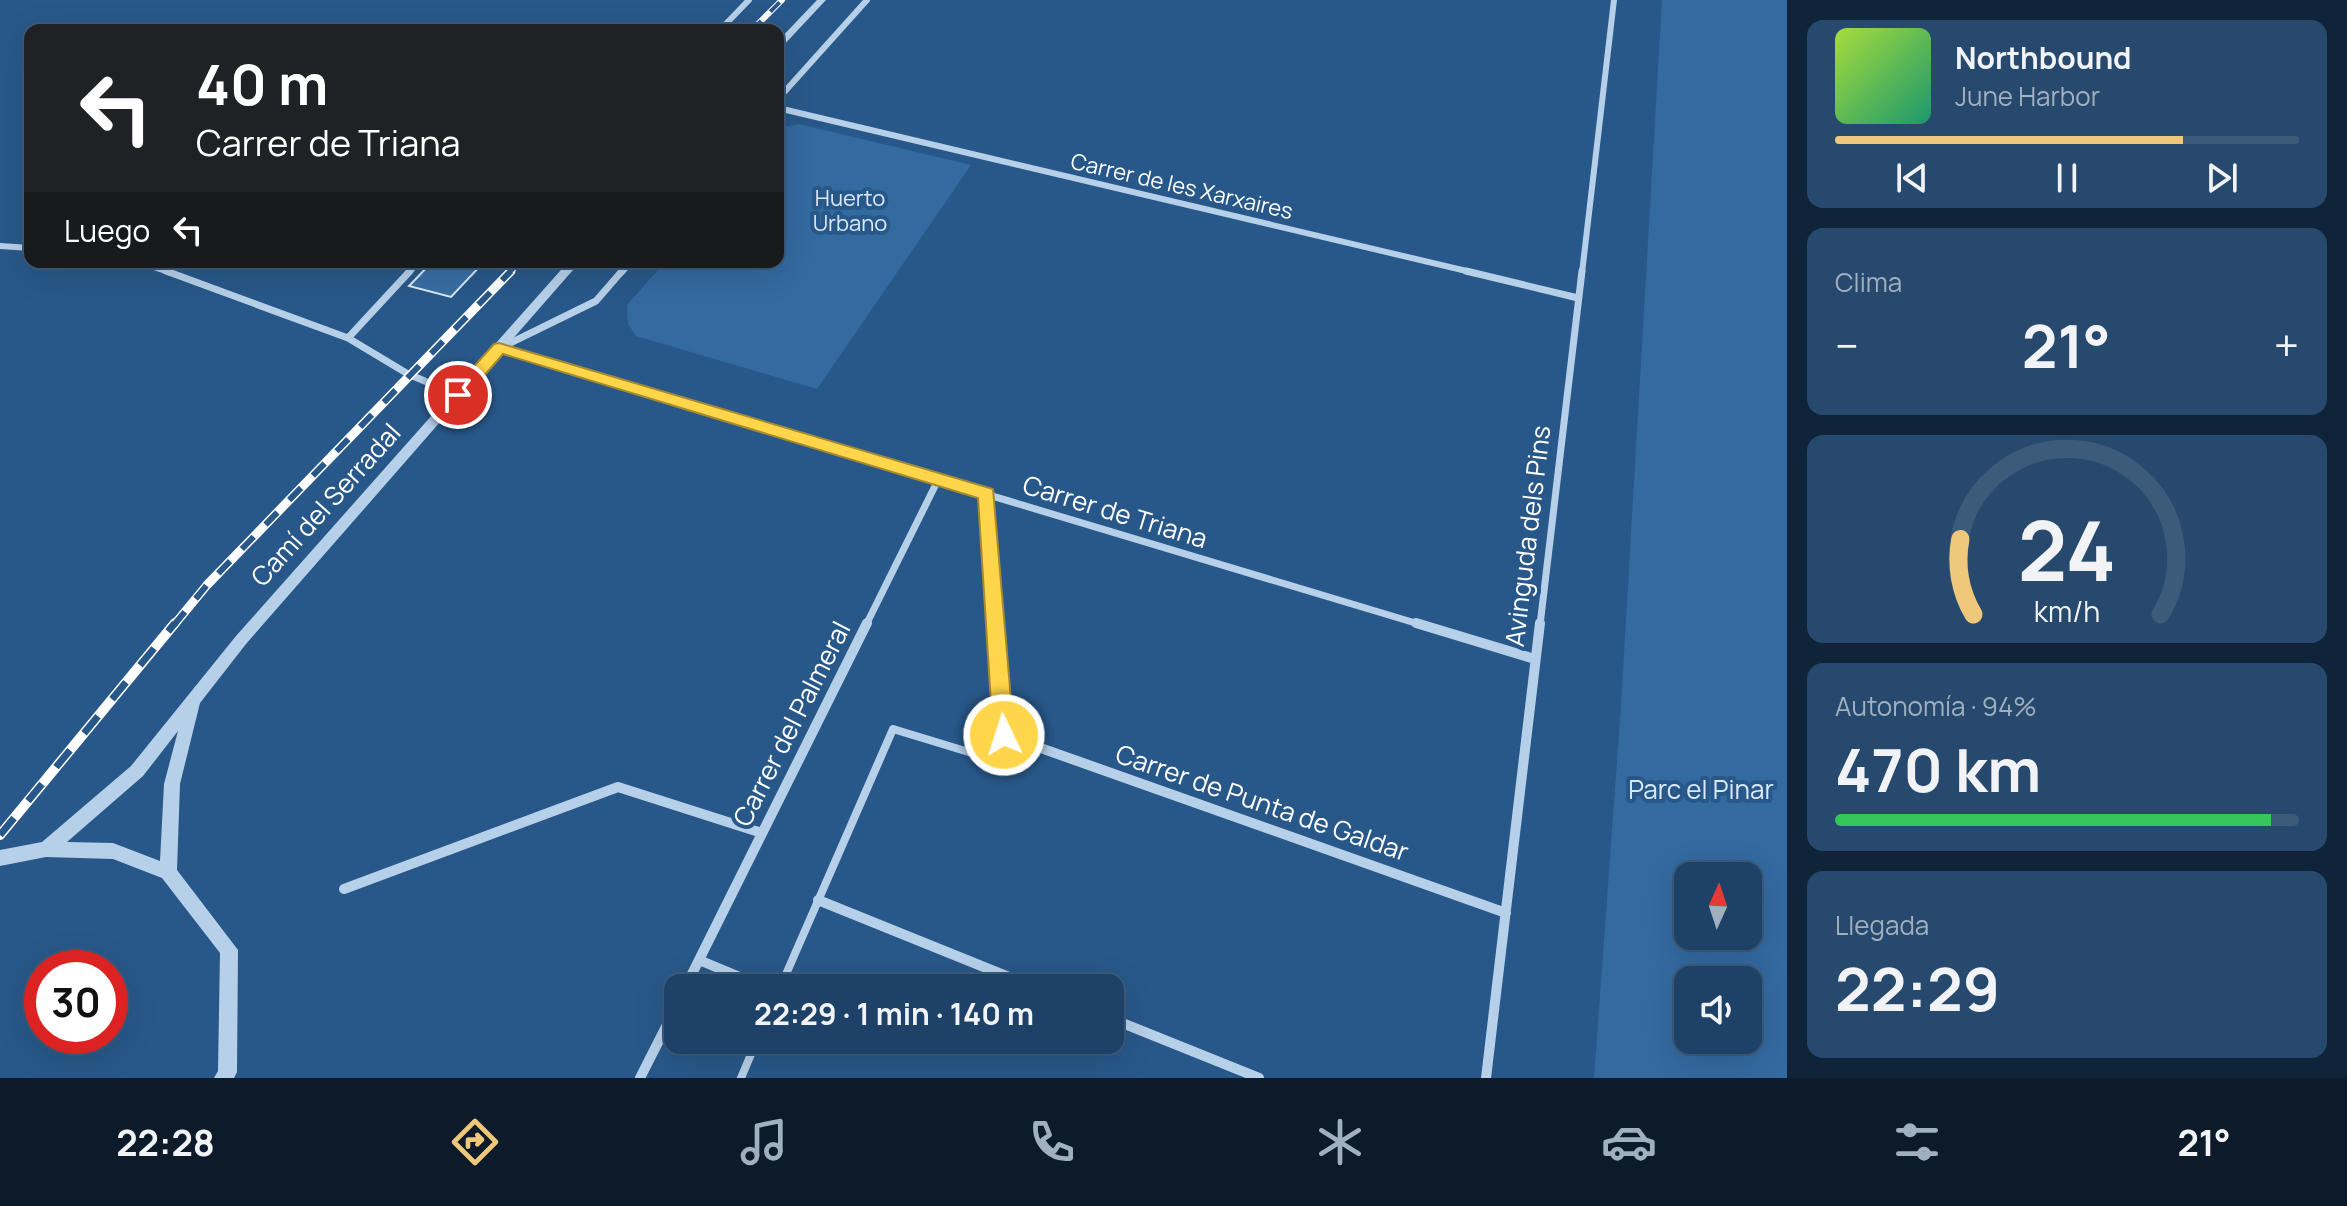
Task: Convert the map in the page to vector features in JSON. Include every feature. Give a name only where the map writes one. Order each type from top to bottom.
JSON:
[{"type":"street","points":[[726,24],[749,0]]},
{"type":"street","points":[[784,40],[822,0]]},
{"type":"street","points":[[784,92],[867,0]]},
{"type":"street","name":"Avinguda dels Pins","points":[[1486,1078],[1612,0]]},
{"type":"street","name":"Carrer de les Xarxaires","points":[[784,109],[1578,298]]},
{"type":"street","points":[[0,246],[24,248]]},
{"type":"street","points":[[156,268],[348,338],[408,374],[458,395]]},
{"type":"street","points":[[348,338],[413,268]]},
{"type":"street","name":"Camí del Serradal","points":[[46,849],[137,771],[241,640],[569,268]]},
{"type":"street","name":"Camí del Serradal","points":[[499,348],[596,301],[626,268]]},
{"type":"street","name":"Carrer de Triana","points":[[499,348],[1535,659]]},
{"type":"street","name":"Carrer del Palmeral","points":[[692,974],[938,480]]},
{"type":"street","points":[[786,974],[893,729],[995,760],[1004,735],[986,494]]},
{"type":"street","name":"Camí del Serradal","points":[[168,872],[172,784],[195,698]]},
{"type":"street","name":"Carrer de Punta de Galdar","points":[[1004,735],[1506,913]]},
{"type":"street","points":[[344,889],[618,787],[762,833]]},
{"type":"street","points":[[0,858],[46,849],[113,851],[168,872],[229,950],[226,1076]]},
{"type":"street","points":[[818,900],[1001,974]]},
{"type":"street","points":[[699,960],[732,974]]},
{"type":"street","points":[[1124,1024],[1259,1078]]},
{"type":"street","points":[[640,1078],[664,1031]]},
{"type":"street","points":[[741,1078],[751,1054]]},
{"type":"green space","name":"Parc el Pinar","points":[[1662,0],[1787,0],[1787,1078],[1594,1078],[1621,706]]},
{"type":"green space","name":"Huerto Urbano","points":[[799,124],[971,165],[817,389],[636,336],[628,324],[627,305],[660,268],[784,268],[785,127]]},
{"type":"building","points":[[426,268],[478,268],[451,297],[409,286]]},
{"type":"railway","points":[[758,24],[782,0]]},
{"type":"railway","points":[[511,271],[514,268]]},
{"type":"railway","points":[[174,625],[207,585],[511,271]]},
{"type":"railway","points":[[0,835],[175,623]]},
{"type":"route","points":[[458,395],[499,348],[986,494],[1004,735]]}]
